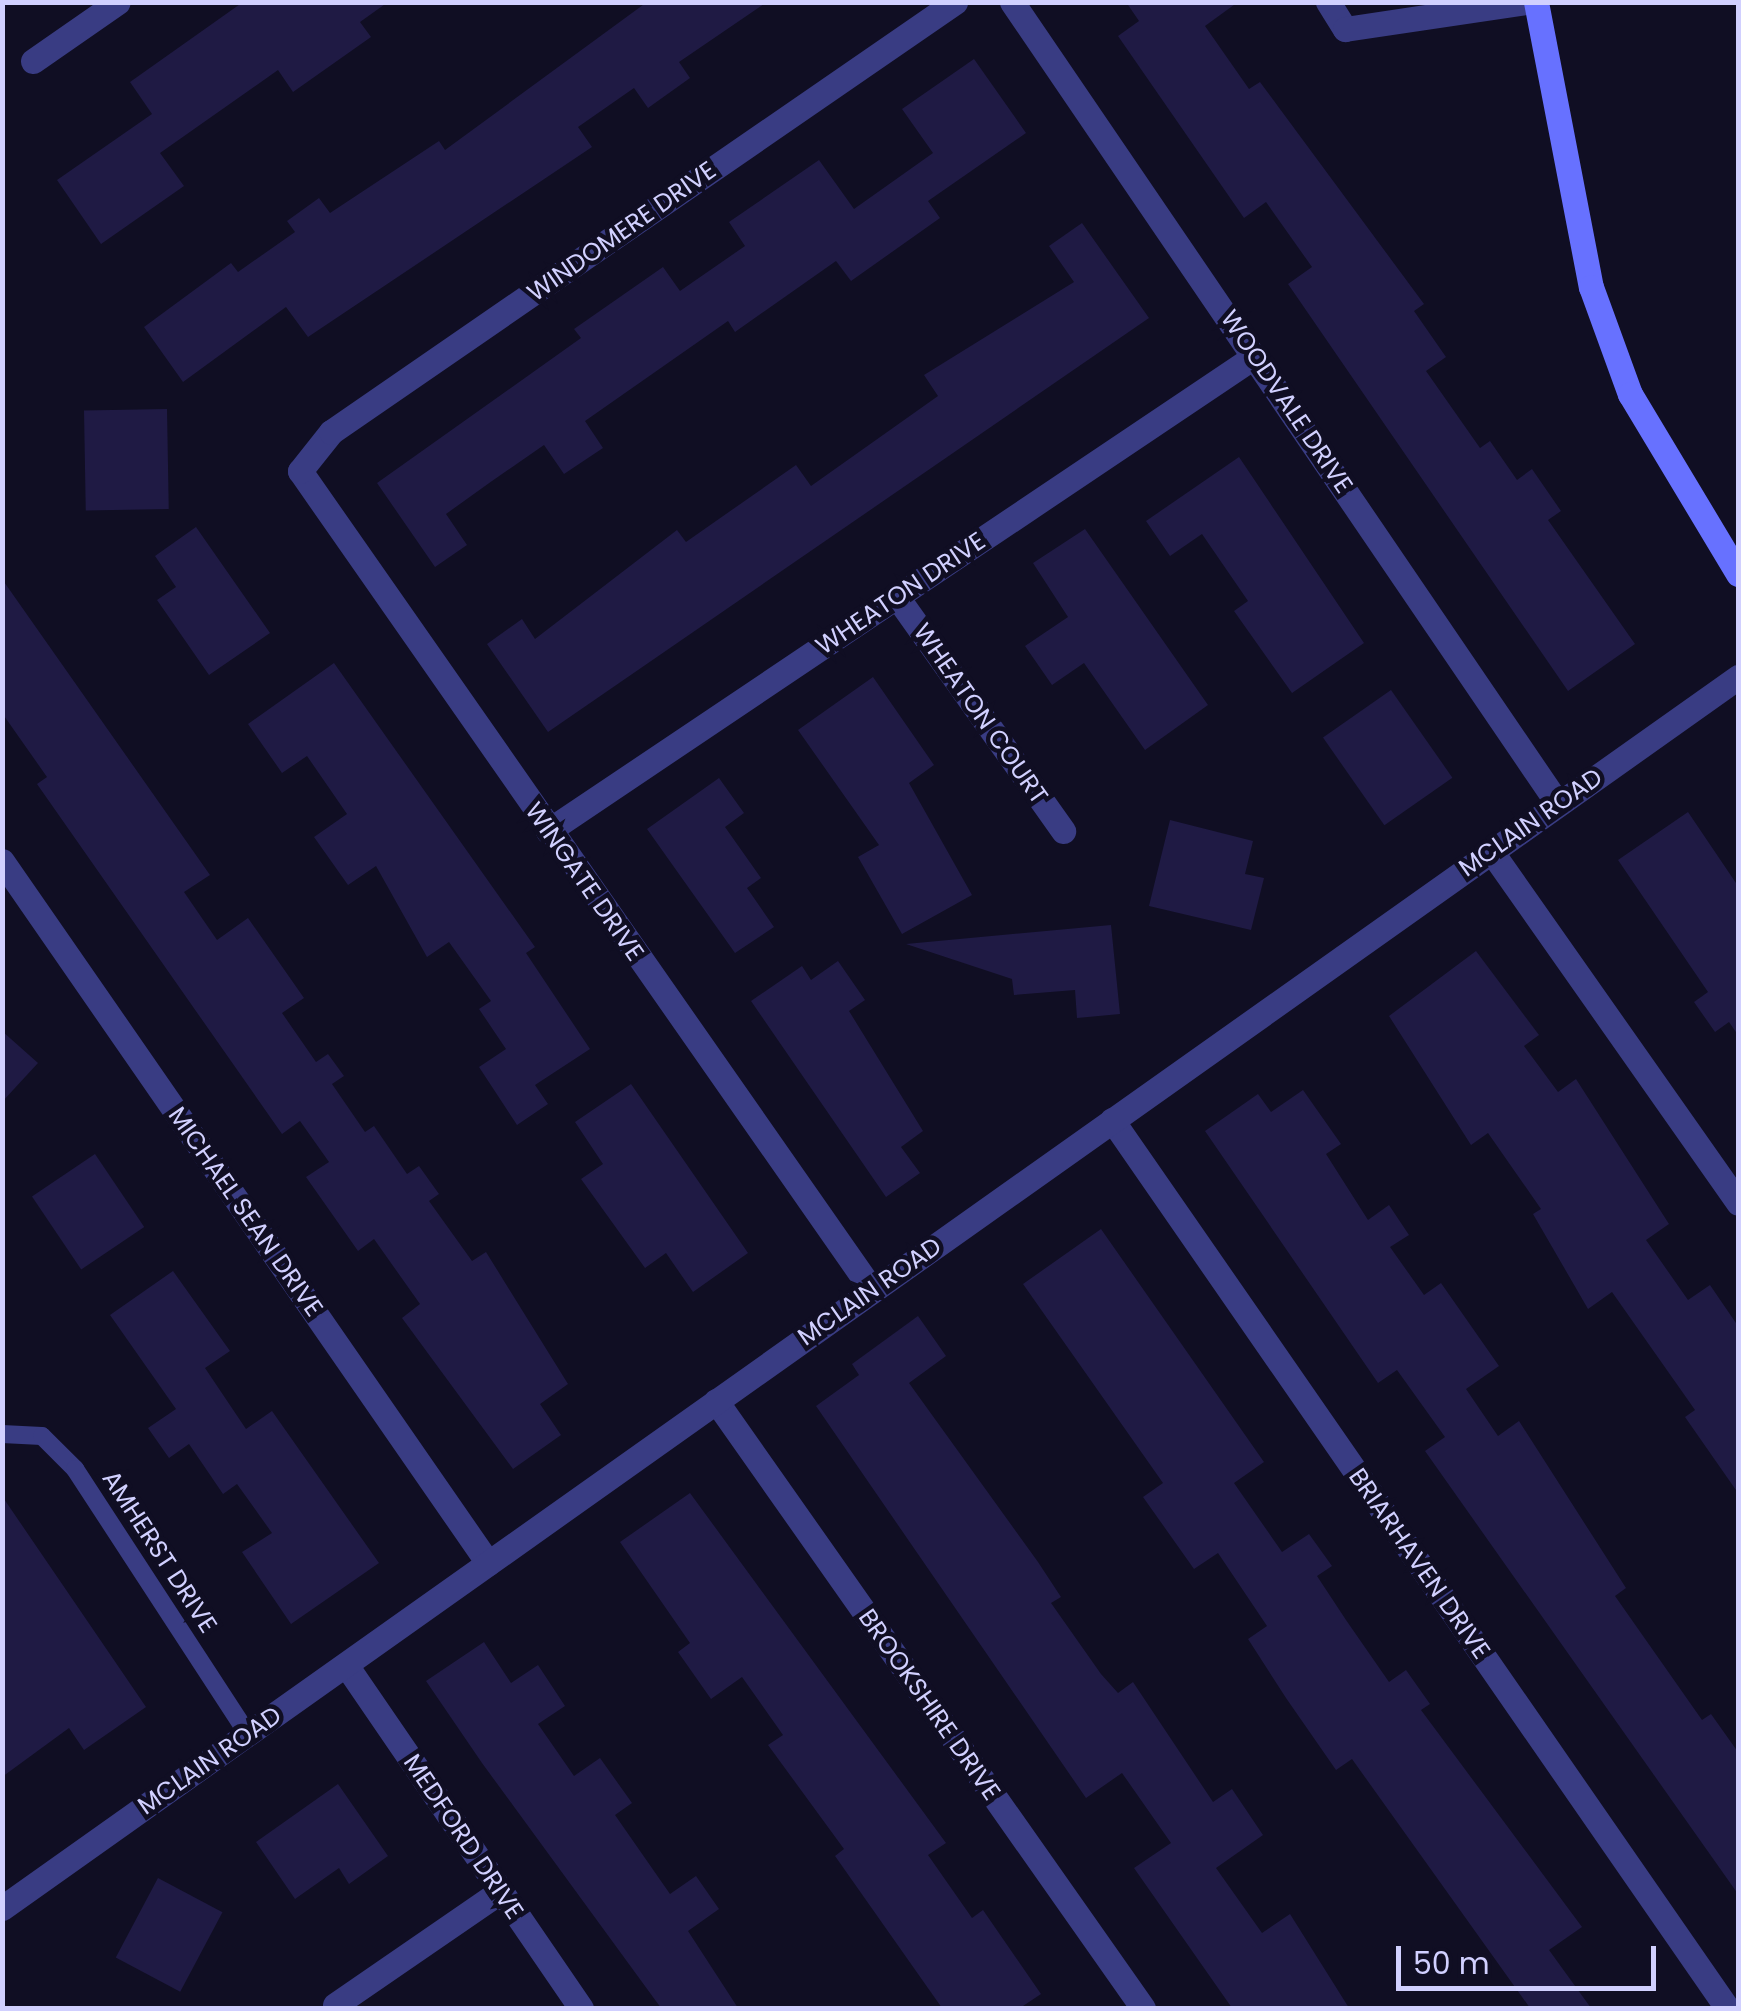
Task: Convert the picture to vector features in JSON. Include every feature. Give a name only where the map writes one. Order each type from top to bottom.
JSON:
[{"type":"main road","points":[[1536,2],[1591,286],[1630,394],[1738,574]]},
{"type":"street","points":[[33,60],[118,2]]},
{"type":"street","name":"WINDOMERE DRIVE","points":[[300,471],[331,432],[955,2]]},
{"type":"street","name":"WOODVALE DRIVE","points":[[1012,2],[1558,804]]},
{"type":"street","points":[[1328,2],[1345,29],[1433,9],[1525,2]]},
{"type":"street","name":"WHEATON DRIVE","points":[[548,831],[1254,356]]},
{"type":"street","name":"WINGATE DRIVE","points":[[300,471],[872,1290]]},
{"type":"street","name":"WHEATON COURT","points":[[897,597],[1063,832]]},
{"type":"street","name":"MCLAIN ROAD","points":[[2,1908],[1738,677]]},
{"type":"street","points":[[1491,850],[1738,1203]]},
{"type":"street","name":"MICHAEL SEAN DRIVE","points":[[2,862],[488,1564]]},
{"type":"street","name":"BRIARHAVEN DRIVE","points":[[1112,1120],[1727,2008]]},
{"type":"street","name":"BROOKSHIRE DRIVE","points":[[716,1401],[1143,2008]]},
{"type":"street","name":"MEDFORD DRIVE","points":[[346,1665],[581,2008]]},
{"type":"street","points":[[335,2005],[501,1891]]},
{"type":"lane","name":"AMHERST DRIVE","points":[[2,1434],[42,1436],[75,1469],[248,1734]]},
{"type":"building","points":[[243,2],[388,2],[360,22],[371,37],[293,92],[278,70],[160,153],[184,186],[101,244],[57,180],[152,114],[130,82]]},
{"type":"building","points":[[647,2],[767,2],[679,62],[690,78],[648,108],[634,88],[578,127],[592,147],[308,337],[286,307],[183,382],[144,327],[231,263],[238,272],[295,232],[287,221],[319,198],[330,213],[439,141],[445,150]]},
{"type":"building","points":[[1126,2],[1238,2],[1205,26],[1249,89],[1260,82],[1424,304],[1414,311],[1446,357],[1426,371],[1480,448],[1490,441],[1517,480],[1532,469],[1561,511],[1548,520],[1635,644],[1568,691],[1288,284],[1312,267],[1266,202],[1244,218],[1118,36],[1139,21]]},
{"type":"building","points":[[974,59],[1026,133],[928,201],[940,218],[851,281],[836,261],[735,332],[728,321],[585,421],[603,448],[564,474],[544,445],[446,514],[467,545],[435,567],[377,483],[581,338],[574,329],[663,267],[680,291],[745,246],[729,222],[819,160],[854,209],[933,153],[902,109]]},
{"type":"building","points":[[1082,223],[1149,318],[548,732],[487,644],[522,619],[535,639],[677,530],[686,542],[796,465],[811,486],[938,396],[924,375],[1074,282],[1049,246]]},
{"type":"building","points":[[167,409],[169,509],[86,510],[84,410]]},
{"type":"building","points":[[1239,457],[1364,643],[1292,693],[1234,611],[1248,601],[1202,534],[1170,556],[1146,521]]},
{"type":"building","points":[[196,527],[270,633],[209,675],[157,600],[176,587],[155,556]]},
{"type":"building","points":[[1085,529],[1208,705],[1145,750],[1084,663],[1052,685],[1025,646],[1068,617],[1033,563]]},
{"type":"building","points":[[2,579],[210,875],[184,892],[217,940],[248,918],[304,998],[282,1013],[316,1062],[328,1054],[344,1076],[332,1084],[365,1132],[374,1126],[407,1174],[419,1166],[439,1194],[429,1201],[472,1261],[486,1252],[568,1384],[540,1404],[561,1435],[513,1469],[402,1318],[420,1304],[374,1239],[358,1251],[306,1177],[329,1162],[300,1121],[282,1134],[37,784],[47,777],[2,713]]},
{"type":"building","points":[[334,663],[535,947],[526,953],[590,1049],[535,1085],[548,1104],[517,1125],[479,1067],[506,1049],[479,1009],[491,1001],[449,942],[427,957],[376,866],[348,885],[314,837],[347,814],[307,756],[282,773],[248,724]]},
{"type":"building","points":[[873,677],[934,765],[909,783],[972,895],[902,934],[858,857],[879,845],[798,730]]},
{"type":"building","points":[[1391,690],[1452,778],[1384,825],[1323,738]]},
{"type":"building","points":[[719,778],[744,813],[725,827],[761,878],[747,888],[774,927],[735,953],[647,829]]},
{"type":"building","points":[[1688,812],[1738,886],[1738,1035],[1729,1022],[1715,1032],[1694,1002],[1708,992],[1618,860]]},
{"type":"building","points":[[1170,820],[1253,841],[1245,874],[1264,878],[1251,930],[1149,906]]},
{"type":"building","points":[[1111,925],[1120,1014],[1077,1018],[1075,990],[1014,995],[1012,979],[906,944]]},
{"type":"building","points":[[1476,951],[1539,1035],[1524,1046],[1558,1092],[1576,1079],[1669,1224],[1646,1240],[1688,1300],[1710,1285],[1738,1326],[1738,1493],[1685,1417],[1695,1410],[1612,1292],[1588,1309],[1533,1214],[1541,1209],[1488,1133],[1471,1145],[1389,1016]]},
{"type":"building","points":[[838,961],[865,1000],[849,1011],[923,1131],[901,1147],[920,1173],[886,1197],[751,1001],[802,966],[811,980]]},
{"type":"building","points":[[2,1031],[38,1063],[2,1102]]},
{"type":"building","points":[[631,1084],[748,1253],[693,1292],[666,1253],[645,1268],[581,1179],[603,1164],[575,1122]]},
{"type":"building","points":[[1303,1090],[1341,1144],[1326,1154],[1368,1220],[1389,1205],[1409,1235],[1390,1247],[1424,1295],[1441,1283],[1499,1366],[1466,1389],[1498,1436],[1519,1421],[1626,1588],[1615,1596],[1702,1720],[1711,1714],[1738,1752],[1738,1894],[1425,1451],[1445,1437],[1397,1370],[1378,1383],[1205,1131],[1258,1094],[1271,1112]]},
{"type":"building","points":[[95,1154],[144,1227],[81,1269],[32,1196]]},
{"type":"building","points":[[1101,1229],[1264,1462],[1234,1483],[1282,1552],[1309,1534],[1332,1566],[1317,1576],[1389,1682],[1406,1670],[1430,1704],[1421,1710],[1582,1927],[1549,1950],[1591,2008],[1530,2008],[1352,1759],[1336,1770],[1286,1698],[1248,1639],[1267,1626],[1218,1553],[1194,1569],[1143,1497],[1163,1483],[1023,1284]]},
{"type":"building","points":[[173,1271],[230,1351],[205,1368],[246,1429],[272,1411],[379,1563],[291,1624],[242,1552],[272,1533],[237,1484],[223,1494],[189,1444],[169,1458],[148,1428],[176,1409],[110,1315]]},
{"type":"building","points":[[918,1316],[946,1356],[909,1383],[1038,1562],[1061,1597],[1051,1603],[1101,1674],[1118,1693],[1133,1682],[1213,1802],[1232,1789],[1263,1835],[1216,1868],[1262,1933],[1290,1914],[1349,2008],[1232,2008],[1134,1868],[1171,1843],[1122,1773],[1086,1798],[816,1406],[859,1375],[852,1364]]},
{"type":"building","points":[[690,1493],[946,1843],[928,1855],[972,1918],[983,1910],[1041,1994],[1020,2008],[942,2008],[835,1856],[844,1849],[768,1745],[783,1735],[742,1677],[711,1699],[678,1652],[690,1643],[620,1542]]},
{"type":"building","points":[[2,1496],[146,1707],[84,1750],[69,1728],[2,1777]]},
{"type":"building","points":[[484,1642],[511,1683],[538,1665],[565,1706],[538,1724],[574,1776],[600,1758],[632,1803],[615,1815],[670,1894],[696,1876],[719,1909],[688,1931],[738,2008],[661,2008],[482,1763],[426,1681]]},
{"type":"building","points":[[338,1784],[388,1856],[349,1884],[339,1868],[295,1899],[256,1842]]},
{"type":"building","points":[[158,1878],[222,1912],[180,1992],[116,1957]]}]
